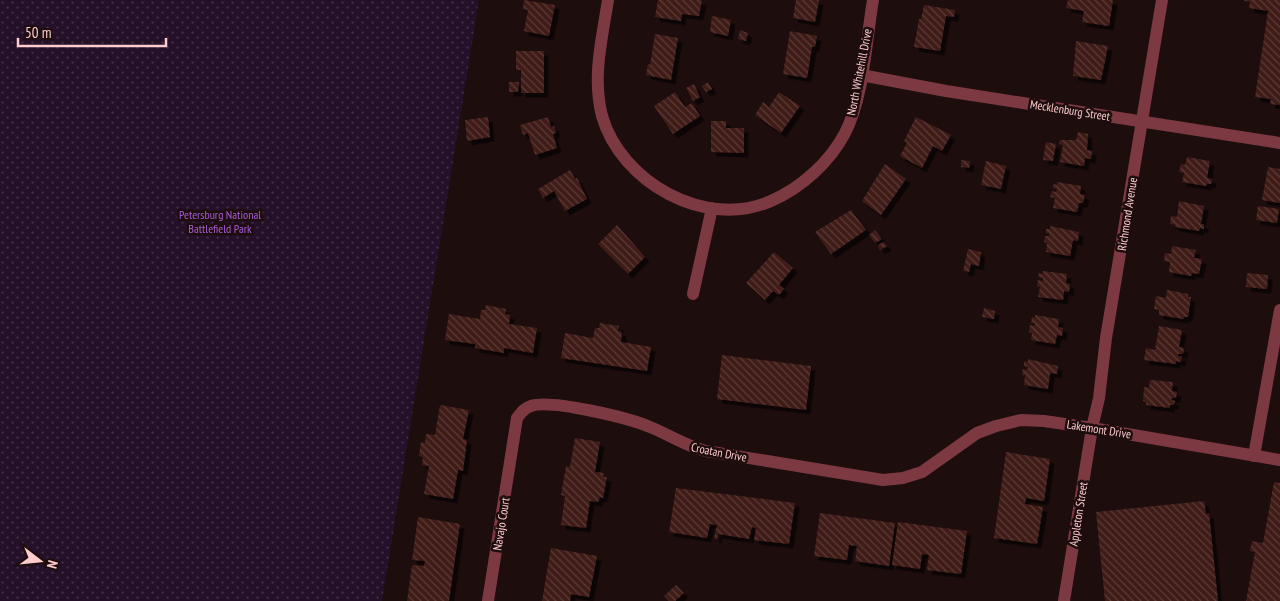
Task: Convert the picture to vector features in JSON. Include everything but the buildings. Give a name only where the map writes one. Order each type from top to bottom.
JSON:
[{"type":"street","name":"North Whitehill Drive","points":[[608,0],[597,77],[599,101],[610,135],[624,159],[643,178],[662,191],[689,202],[712,208],[738,208],[772,201],[795,188],[816,171],[845,132],[855,104],[873,0]]},
{"type":"street","name":"Richmond Avenue","points":[[1092,428],[1099,398],[1106,338],[1162,0]]},
{"type":"street","name":"Mecklenburg Street","points":[[861,75],[946,92],[1280,142]]},
{"type":"street","points":[[693,294],[712,208]]},
{"type":"street","points":[[1254,456],[1280,310]]},
{"type":"street","name":"Croatan Drive","points":[[512,446],[516,418],[523,410],[537,405],[622,416],[652,427],[687,446],[716,453],[883,480],[903,478],[929,468]]},
{"type":"street","name":"Lakemont Drive","points":[[929,468],[955,447],[977,433],[996,426],[1029,420],[1092,428],[1280,460]]},
{"type":"street","name":"Appleton Street","points":[[1064,601],[1092,428]]},
{"type":"street","name":"Navajo Court","points":[[488,601],[512,446]]},
{"type":"green space","name":"Petersburg National Battlefield Park","points":[[0,0],[479,0],[382,601],[0,601]]}]
